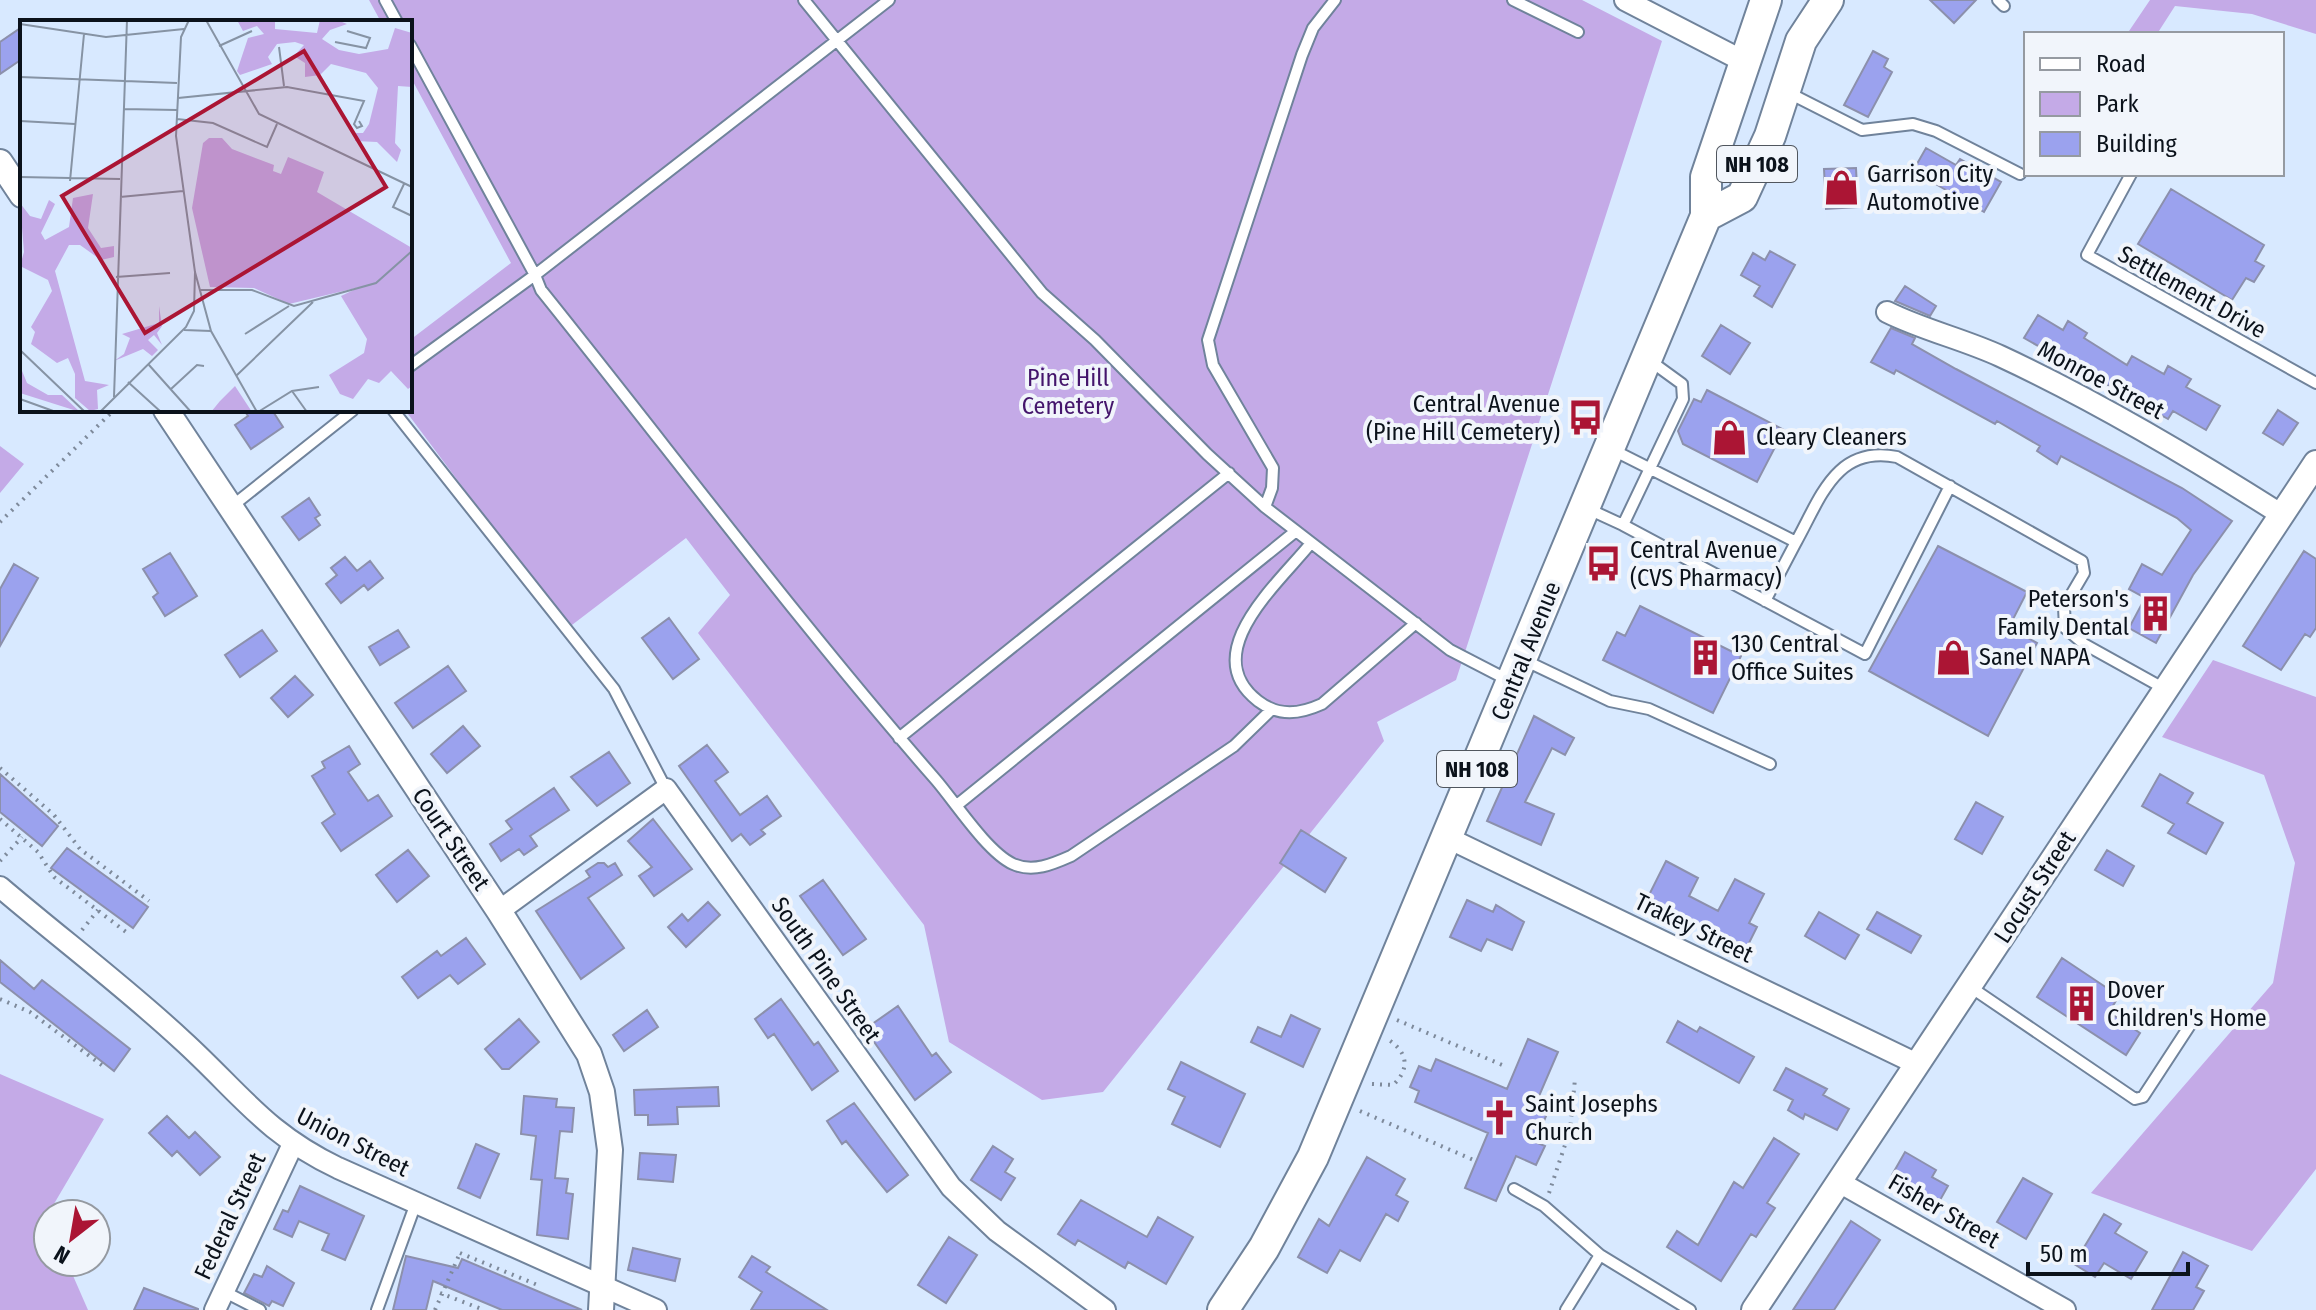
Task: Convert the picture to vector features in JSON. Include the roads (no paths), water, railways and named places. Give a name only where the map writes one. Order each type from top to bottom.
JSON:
[{"type":"main road","points":[[1706,216],[1706,177],[1766,0]]},
{"type":"main road","name":"NH 108","points":[[1706,216],[1742,197],[1770,136],[1801,41],[1828,0]]},
{"type":"main road","points":[[1745,62],[1785,91]]},
{"type":"main road","name":"Central Avenue","points":[[1223,1310],[1264,1248],[1313,1157],[1706,216]]},
{"type":"street","points":[[1625,0],[1745,62]]},
{"type":"street","points":[[0,162],[20,192]]},
{"type":"street","name":"Monroe Street","points":[[1887,312],[1920,328],[1998,355],[2184,454],[2282,515]]},
{"type":"street","name":"Court Street","points":[[167,412],[499,911],[589,1054],[602,1092],[610,1159],[601,1310]]},
{"type":"street","name":"Locust Street","points":[[1754,1310],[2316,463]]},
{"type":"street","points":[[499,911],[666,789]]},
{"type":"street","name":"South Pine Street","points":[[666,789],[951,1187],[997,1231],[1105,1310]]},
{"type":"street","name":"Trakey Street","points":[[1448,838],[1917,1064]]},
{"type":"street","name":"Union Street","points":[[0,887],[183,1041],[256,1116],[293,1144],[416,1203],[602,1283],[656,1310]]},
{"type":"street","name":"Federal Street","points":[[219,1301],[293,1144]]},
{"type":"street","name":"Fisher Street","points":[[1839,1182],[2065,1310]]},
{"type":"lane","points":[[385,0],[396,20]]},
{"type":"lane","points":[[804,0],[1042,293],[1265,507],[1470,663],[1518,671],[1610,701],[1649,709],[1770,764]]},
{"type":"lane","points":[[412,365],[535,275],[889,0]]},
{"type":"lane","points":[[1265,507],[1272,488],[1273,468],[1213,365],[1208,340],[1302,55],[1313,28],[1335,0]]},
{"type":"lane","points":[[1513,0],[1578,32]]},
{"type":"lane","points":[[412,49],[541,290],[899,738],[987,841],[1013,864],[1029,868],[1048,866],[1071,856],[1234,746],[1272,709]]},
{"type":"lane","points":[[1785,91],[1862,130],[1913,124],[1936,131],[2020,174]]},
{"type":"lane","name":"Settlement Drive","points":[[2130,176],[2087,255],[2316,383]]},
{"type":"lane","points":[[1623,525],[1683,399],[1682,384],[1645,357]]},
{"type":"lane","points":[[231,507],[350,412]]},
{"type":"lane","points":[[395,412],[614,689],[666,789]]},
{"type":"lane","points":[[1609,447],[1796,542]]},
{"type":"lane","points":[[1765,601],[1825,489],[1843,466],[1859,457],[1879,454],[1897,457],[2082,561],[2084,573],[2064,607],[2065,628],[2084,644],[2165,689]]},
{"type":"lane","points":[[899,738],[1229,473]]},
{"type":"lane","points":[[1585,507],[1865,654],[1950,486]]},
{"type":"lane","points":[[957,805],[1296,531]]},
{"type":"lane","points":[[1311,543],[1249,619],[1237,641],[1234,655],[1240,678],[1258,701],[1272,709],[1295,713],[1322,704],[1416,623]]},
{"type":"lane","points":[[1969,986],[2135,1099],[2143,1097],[2192,1022]]},
{"type":"lane","points":[[1514,1189],[1544,1206],[1600,1255],[1690,1310]]},
{"type":"lane","points":[[377,1310],[416,1203]]},
{"type":"lane","points":[[1566,1310],[1600,1255]]},
{"type":"lane","points":[[219,1301],[260,1310]]},
{"type":"place","name":"Garrison City Automotive","points":[[1841,188]]},
{"type":"place","name":"Central Avenue (Pine Hill Cemetery)","points":[[1586,418]]},
{"type":"place","name":"Cleary Cleaners","points":[[1730,437]]},
{"type":"place","name":"Central Avenue (CVS Pharmacy)","points":[[1604,564]]},
{"type":"place","name":"Peterson's Family Dental","points":[[2155,613]]},
{"type":"place","name":"Sanel NAPA","points":[[1953,657]]},
{"type":"place","name":"130 Central Office Suites","points":[[1705,658]]},
{"type":"place","name":"Dover Children's Home","points":[[2081,1004]]},
{"type":"place","name":"Saint Josephs Church","points":[[1499,1118]]},
{"type":"park label","name":"Pine Hill Cemetery","points":[[1068,392]]}]
